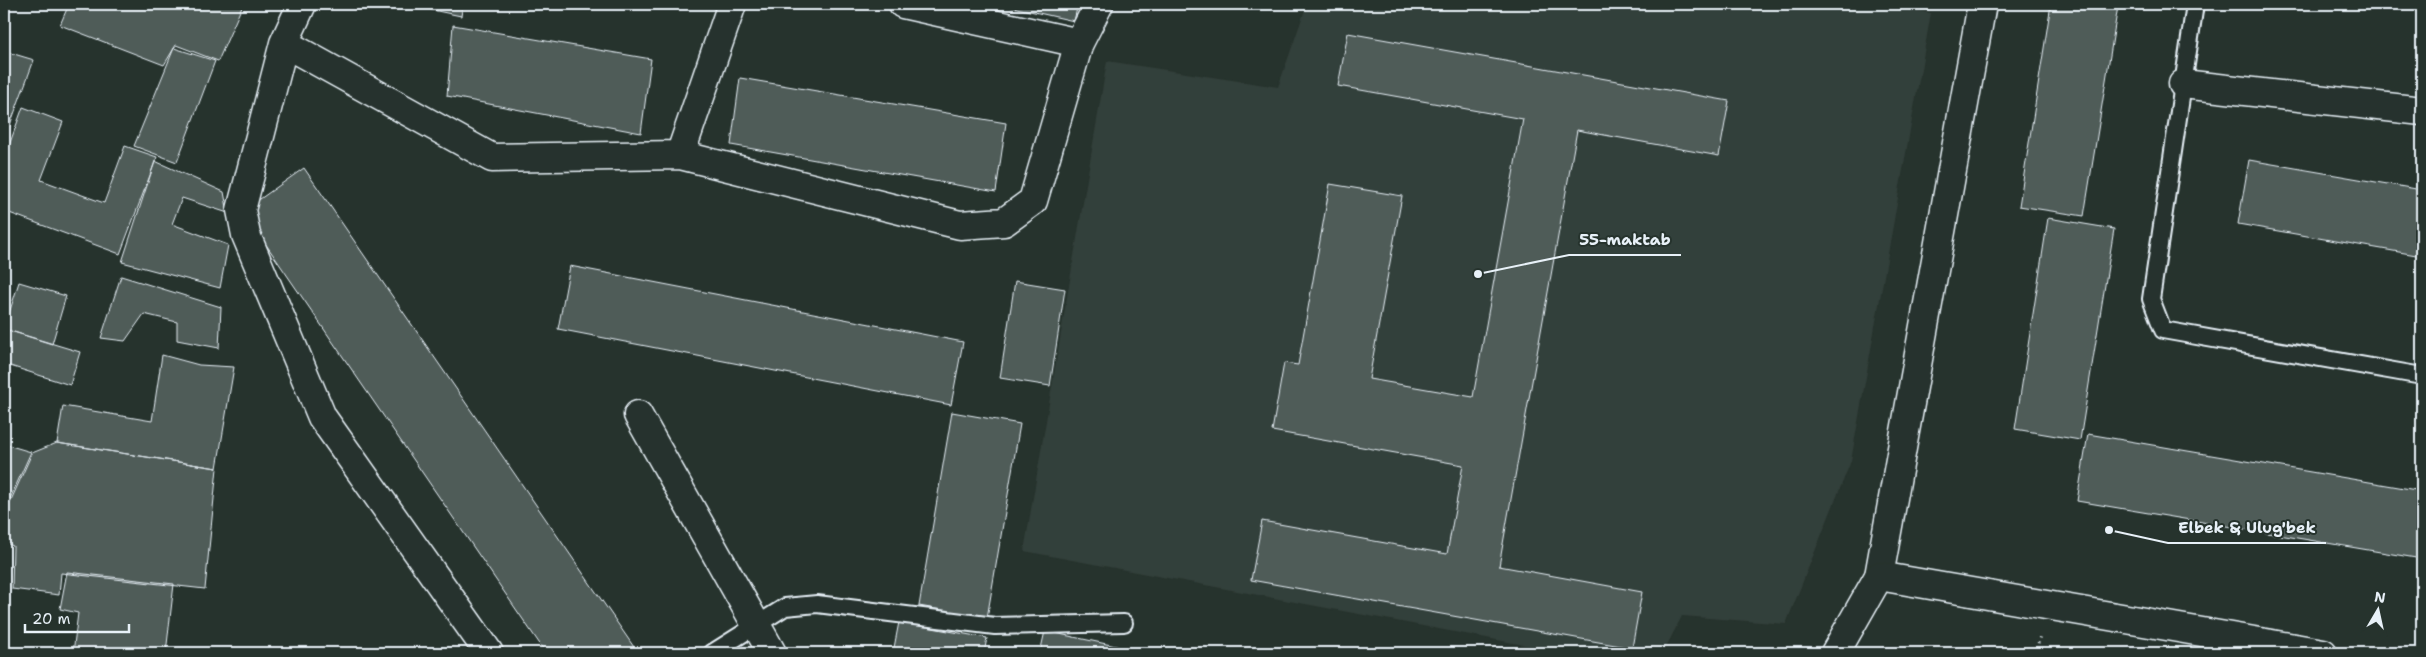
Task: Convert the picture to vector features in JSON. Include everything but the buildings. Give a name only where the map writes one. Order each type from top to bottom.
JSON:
[{"type":"street","points":[[302,4],[284,43],[240,210],[246,235],[322,417],[489,653]]},
{"type":"street","points":[[680,155],[732,4]]},
{"type":"street","points":[[903,4],[1079,43]]},
{"type":"street","points":[[284,43],[492,158],[680,155],[960,225],[1004,222],[1032,201],[1079,43],[1099,4]]},
{"type":"street","points":[[1835,653],[1879,576],[1982,4]]},
{"type":"street","points":[[2183,84],[2422,112]]},
{"type":"street","points":[[638,415],[772,653]]},
{"type":"street","points":[[1879,576],[2323,653]]},
{"type":"lane","points":[[2195,4],[2151,299],[2163,330],[2422,376]]},
{"type":"lane","points":[[712,653],[785,607],[817,604],[995,626],[1124,623]]},
{"type":"shaded area","points":[[1307,4],[1872,4],[1931,13],[1851,461],[1786,624],[1682,616],[1663,653],[1566,653],[1024,551],[1107,61],[1278,87]]},
{"type":"place","name":"55-maktab","points":[[1478,274]]},
{"type":"place","name":"Elbek & Ulug'bek","points":[[2109,530]]}]
